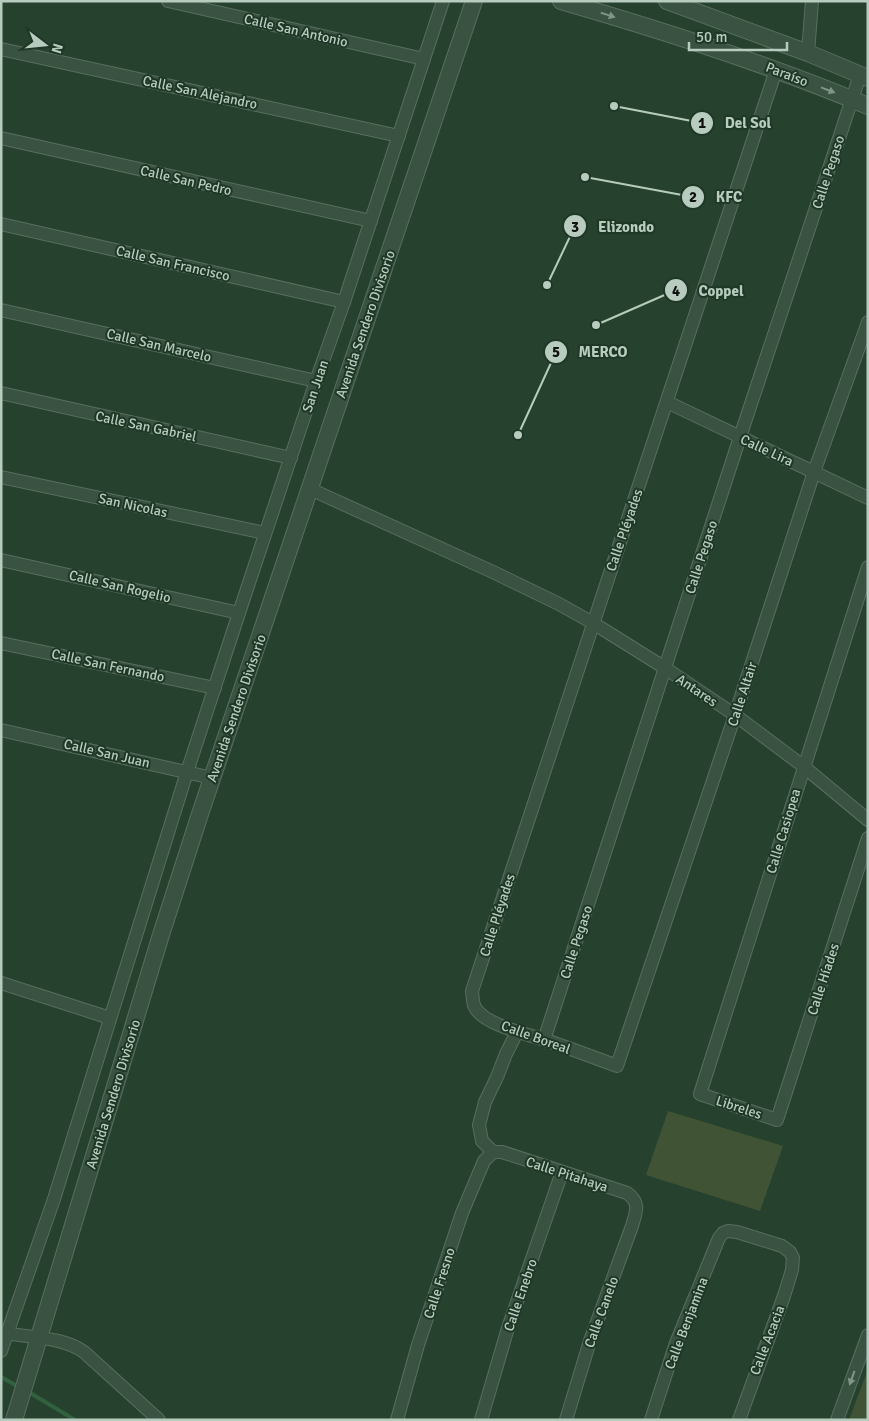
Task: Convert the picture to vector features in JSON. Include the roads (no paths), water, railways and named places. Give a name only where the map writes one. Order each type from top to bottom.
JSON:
[{"type":"street","name":"Calle San Antonio","points":[[168,1],[424,59]]},
{"type":"street","name":"San Juan","points":[[188,772],[265,533],[344,302],[443,1]]},
{"type":"street","name":"Avenida Sendero Divisorio","points":[[16,1415],[163,929],[212,778],[474,1]]},
{"type":"street","name":"Paraíso","points":[[561,1],[678,36],[776,70],[868,106]]},
{"type":"street","name":"Paraíso","points":[[667,1],[808,53],[864,77]]},
{"type":"street","points":[[808,53],[812,1]]},
{"type":"street","name":"Calle San Alejandro","points":[[1,49],[399,136]]},
{"type":"street","name":"Calle Pléyades","points":[[472,991],[776,70]]},
{"type":"street","name":"Calle Pegaso","points":[[544,1040],[740,437],[852,100],[864,77]]},
{"type":"street","name":"Calle San Pedro","points":[[1,138],[371,221]]},
{"type":"street","name":"Calle San Francisco","points":[[1,224],[344,302]]},
{"type":"street","name":"Calle San Marcelo","points":[[1,310],[316,381]]},
{"type":"street","name":"Calle Altair","points":[[617,1066],[735,715],[814,472],[868,322]]},
{"type":"street","name":"Calle San Gabriel","points":[[1,393],[291,458]]},
{"type":"street","name":"Calle Lira","points":[[667,402],[868,498]]},
{"type":"street","name":"San Nicolas","points":[[1,477],[265,533]]},
{"type":"street","name":"Antares","points":[[310,489],[493,572],[593,623],[735,715],[804,766],[868,820]]},
{"type":"street","name":"Calle San Rogelio","points":[[1,560],[239,613]]},
{"type":"street","name":"Calle Casiopea","points":[[700,1094],[868,568]]},
{"type":"street","name":"Calle San Fernando","points":[[1,643],[215,688]]},
{"type":"street","name":"Calle San Juan","points":[[1,730],[212,778]]},
{"type":"street","name":"Avenida Sendero Divisorio","points":[[4,1339],[54,1199],[188,772]]},
{"type":"street","name":"Calle Híades","points":[[778,1120],[868,838]]},
{"type":"street","points":[[1,983],[110,1018]]},
{"type":"street","name":"Calle Boreal","points":[[472,991],[473,1003],[483,1017],[516,1032],[617,1066]]},
{"type":"street","points":[[493,1152],[482,1141],[478,1125],[485,1102],[516,1032]]},
{"type":"street","name":"Libreles","points":[[700,1094],[778,1120]]},
{"type":"street","name":"Calle Pitahaya","points":[[493,1152],[502,1152],[626,1193],[635,1200],[636,1204]]},
{"type":"street","name":"Calle Fresno","points":[[397,1420],[418,1345],[462,1213],[484,1161],[493,1152]]},
{"type":"street","name":"Calle Enebro","points":[[481,1420],[508,1328],[562,1172]]},
{"type":"street","name":"Calle Canelo","points":[[566,1420],[590,1341],[636,1214],[636,1204]]},
{"type":"street","name":"Calle Acacia","points":[[728,1232],[737,1232],[782,1246],[790,1252],[793,1258],[792,1270],[784,1296],[741,1410],[739,1420]]},
{"type":"street","name":"Calle Benjamina","points":[[652,1420],[676,1343],[719,1238],[723,1233],[728,1232]]},
{"type":"street","points":[[836,1420],[868,1335]]},
{"type":"street","points":[[4,1339],[37,1346],[63,1342],[78,1347],[159,1420]]},
{"type":"waterway","points":[[1,1377],[19,1387]]},
{"type":"waterway","points":[[27,1391],[75,1420]]},
{"type":"place","name":"Del Sol","points":[[614,106]]},
{"type":"place","name":"KFC","points":[[585,177]]},
{"type":"place","name":"Elizondo","points":[[547,285]]},
{"type":"place","name":"Coppel","points":[[596,325]]},
{"type":"place","name":"MERCO","points":[[518,435]]}]
